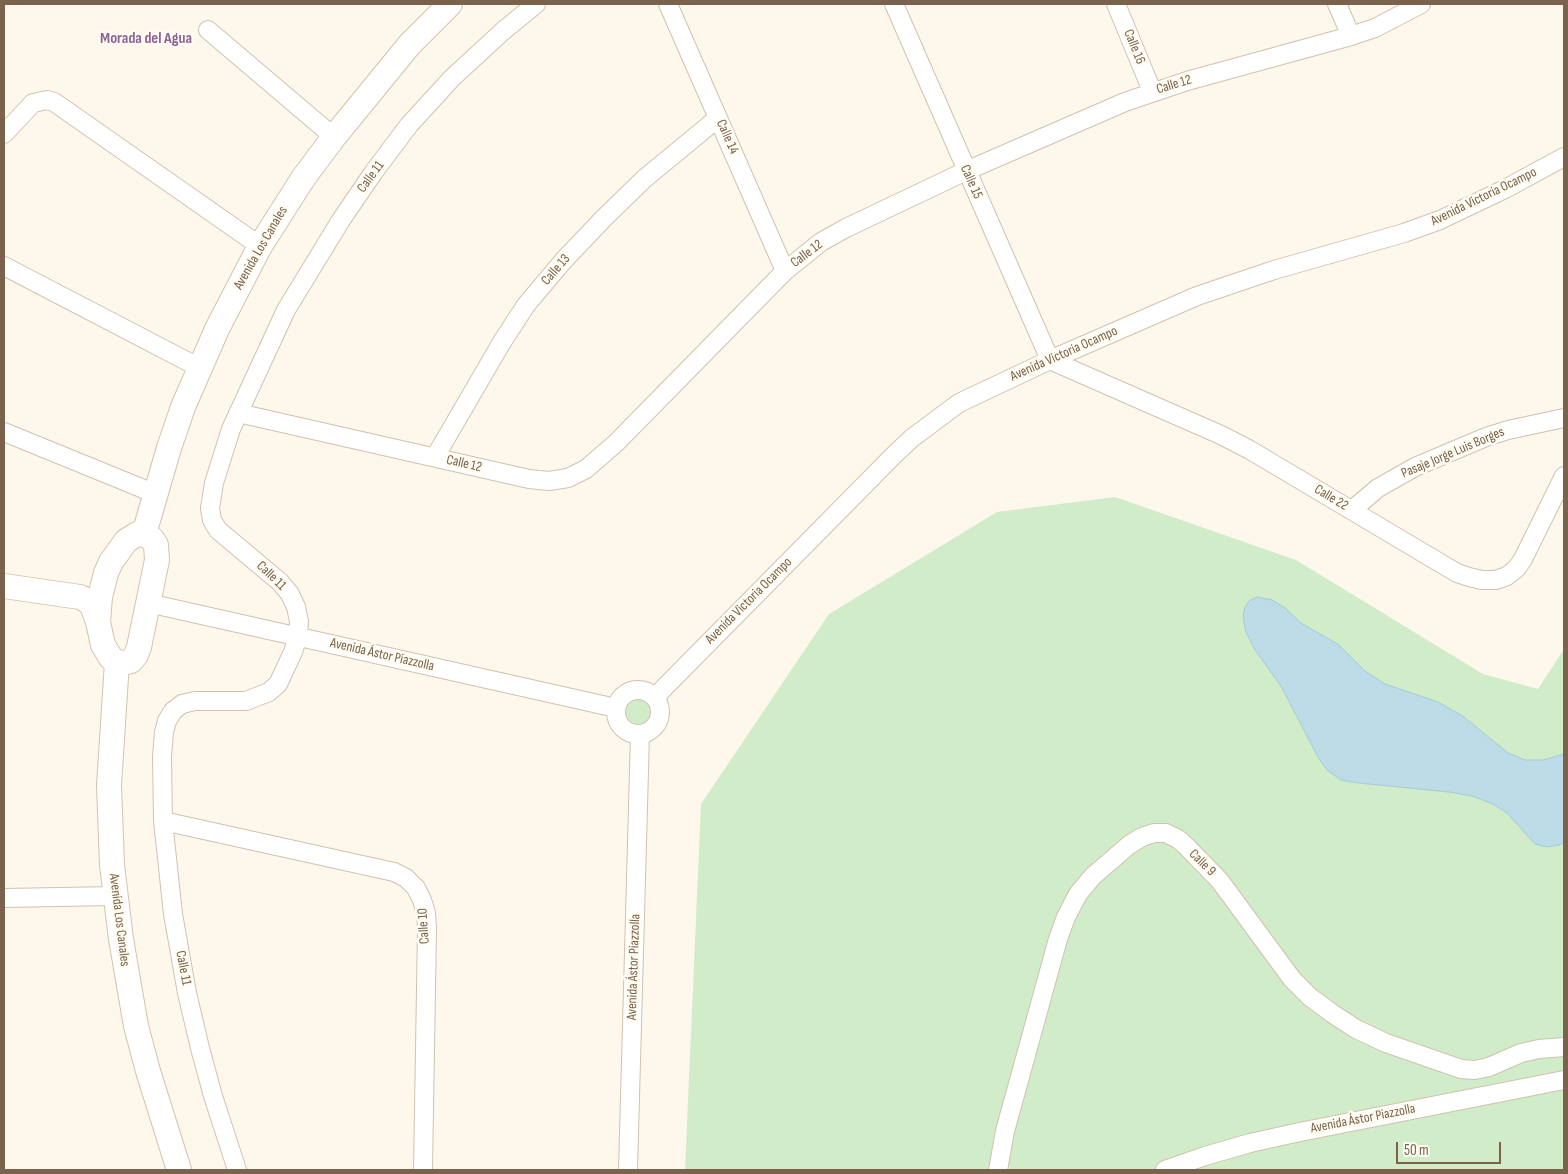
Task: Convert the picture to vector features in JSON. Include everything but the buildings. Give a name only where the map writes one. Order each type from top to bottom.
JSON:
[{"type":"main road","name":"Avenida Los Canales","points":[[144,534],[183,407],[216,328],[260,246],[304,177],[334,137],[410,44],[450,4]]},
{"type":"main road","points":[[4,586],[80,597],[92,606],[98,622],[102,645],[111,658],[117,662],[131,661],[136,656],[140,647],[157,553],[152,539],[144,534],[136,534],[118,550],[106,573],[100,597],[98,622]]},
{"type":"main road","points":[[4,570],[78,582],[93,580],[106,573]]},
{"type":"main road","name":"Avenida Los Canales","points":[[117,662],[109,785],[116,896],[126,974],[136,1026],[179,1170]]},
{"type":"street","name":"Calle 11","points":[[237,1170],[213,1096],[188,993],[173,914],[163,820],[162,757],[164,732],[167,721],[182,704],[195,701],[246,701],[257,698],[278,684],[285,672],[298,636],[299,621],[296,607],[290,594],[267,570],[218,530],[212,520],[210,508],[214,483],[231,429],[286,310],[327,241],[372,173],[409,125],[452,78],[503,31],[536,4]]},
{"type":"street","name":"Calle 14","points":[[668,4],[785,271]]},
{"type":"street","name":"Calle 15","points":[[894,4],[1050,360]]},
{"type":"street","name":"Calle 16","points":[[1116,4],[1152,91]]},
{"type":"street","points":[[1337,4],[1351,36]]},
{"type":"street","name":"Calle 12","points":[[238,413],[529,479],[549,481],[568,478],[586,469],[616,443],[785,271],[821,242],[846,228],[966,171],[1152,91],[1351,36],[1375,28],[1421,4]]},
{"type":"street","points":[[208,30],[334,137]]},
{"type":"street","points":[[4,134],[33,103],[47,100],[54,102],[260,246]]},
{"type":"street","name":"Calle 13","points":[[435,457],[502,342],[533,297],[564,260],[644,179],[718,118]]},
{"type":"street","name":"Avenida Victoria Ocampo","points":[[655,697],[912,438],[959,403],[1050,360],[1197,296],[1274,270],[1404,233],[1440,220],[1497,194],[1564,156]]},
{"type":"street","points":[[4,266],[200,368]]},
{"type":"street","name":"Calle 22","points":[[1050,360],[1221,435],[1250,450],[1457,573],[1482,580],[1496,580],[1507,576],[1516,568],[1523,559],[1564,476]]},
{"type":"street","name":"Pasaje Jorge Luis Borges","points":[[1352,510],[1378,488],[1414,467],[1486,437],[1508,430],[1564,418]]},
{"type":"street","points":[[4,432],[156,494]]},
{"type":"street","name":"Avenida Ástor Piazzolla","points":[[148,603],[616,708]]},
{"type":"street","points":[[636,690],[649,693],[655,697],[660,710],[660,717],[653,729],[647,733],[633,734],[621,728],[616,715],[616,708],[618,701],[623,696],[636,690]]},
{"type":"street","name":"Avenida Ástor Piazzolla","points":[[628,1170],[640,734]]},
{"type":"street","name":"Calle 10","points":[[163,820],[394,872],[406,878],[416,888],[426,913],[423,1170]]},
{"type":"street","name":"Calle 9","points":[[998,1170],[1005,1131],[1058,939],[1066,917],[1078,894],[1093,876],[1129,845],[1154,832],[1166,832],[1178,839],[1220,881],[1292,979],[1310,997],[1356,1029],[1386,1043],[1461,1069],[1475,1070],[1489,1067],[1522,1053],[1539,1049],[1564,1047]]},
{"type":"street","points":[[4,898],[116,896]]},
{"type":"street","points":[[1475,1070],[1481,1097]]},
{"type":"street","name":"Avenida Ástor Piazzolla","points":[[1165,1170],[1250,1143],[1564,1080]]},
{"type":"green space","points":[[1115,497],[1296,560],[1483,674],[1538,689],[1564,649],[1564,1170],[685,1170],[701,804],[829,614],[997,512]]},
{"type":"green space","points":[[639,696],[650,701],[655,712],[650,723],[639,728],[628,723],[623,712],[628,701]]},
{"type":"water","points":[[1257,597],[1272,600],[1285,608],[1301,623],[1339,645],[1365,671],[1385,684],[1438,702],[1464,717],[1508,753],[1525,760],[1543,760],[1564,754],[1564,842],[1547,847],[1535,844],[1507,813],[1493,804],[1472,796],[1341,780],[1327,770],[1318,757],[1281,686],[1255,650],[1246,632],[1243,617],[1245,607],[1249,601]]},
{"type":"district","name":"Morada del Agua","points":[[146,39]]}]
